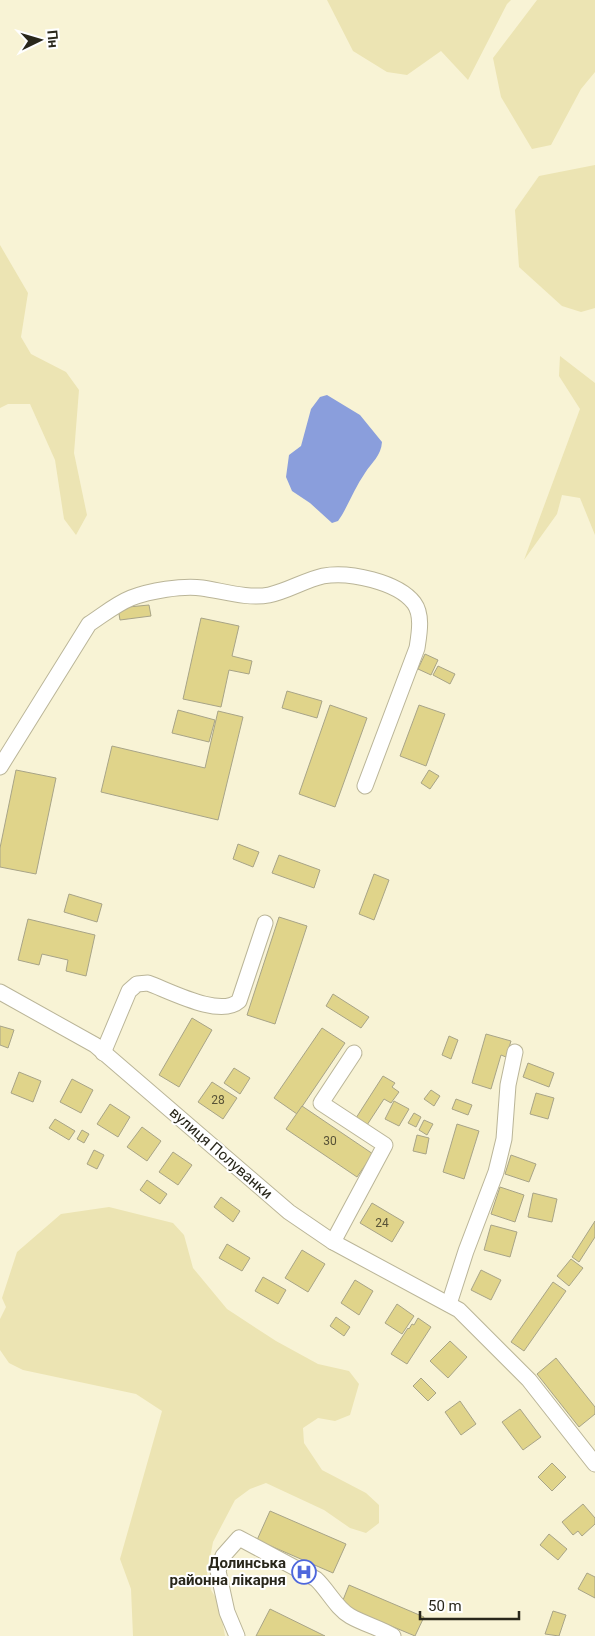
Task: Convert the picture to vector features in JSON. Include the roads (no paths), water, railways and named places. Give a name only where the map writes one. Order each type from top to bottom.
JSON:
[{"type":"street","points":[[0,768],[90,624],[112,608],[132,598],[174,587],[199,587],[240,595],[269,595],[323,576],[344,575],[396,587],[415,604],[418,614],[417,648],[365,786]]},
{"type":"street","points":[[103,1053],[129,991],[137,984],[148,983],[215,1008],[234,1006],[239,1001],[265,922]]},
{"type":"street","name":"вулиця Полуванки","points":[[0,992],[94,1045],[289,1212],[334,1242],[449,1304],[465,1316],[529,1380],[595,1464]]},
{"type":"street","points":[[449,1304],[466,1251],[496,1172],[504,1139],[508,1085],[515,1052]]},
{"type":"street","points":[[334,1242],[385,1145],[321,1103],[354,1053]]},
{"type":"street","points":[[237,1636],[227,1612],[218,1571],[223,1556],[239,1538],[316,1579],[324,1586],[330,1597],[349,1616],[393,1636]]},
{"type":"water","points":[[327,395],[360,415],[382,442],[378,455],[362,478],[342,515],[338,521],[332,523],[310,503],[292,491],[286,477],[289,455],[301,446],[311,409],[320,397]]},
{"type":"place","name":"Долинська районна лікарня","points":[[304,1572]]}]
